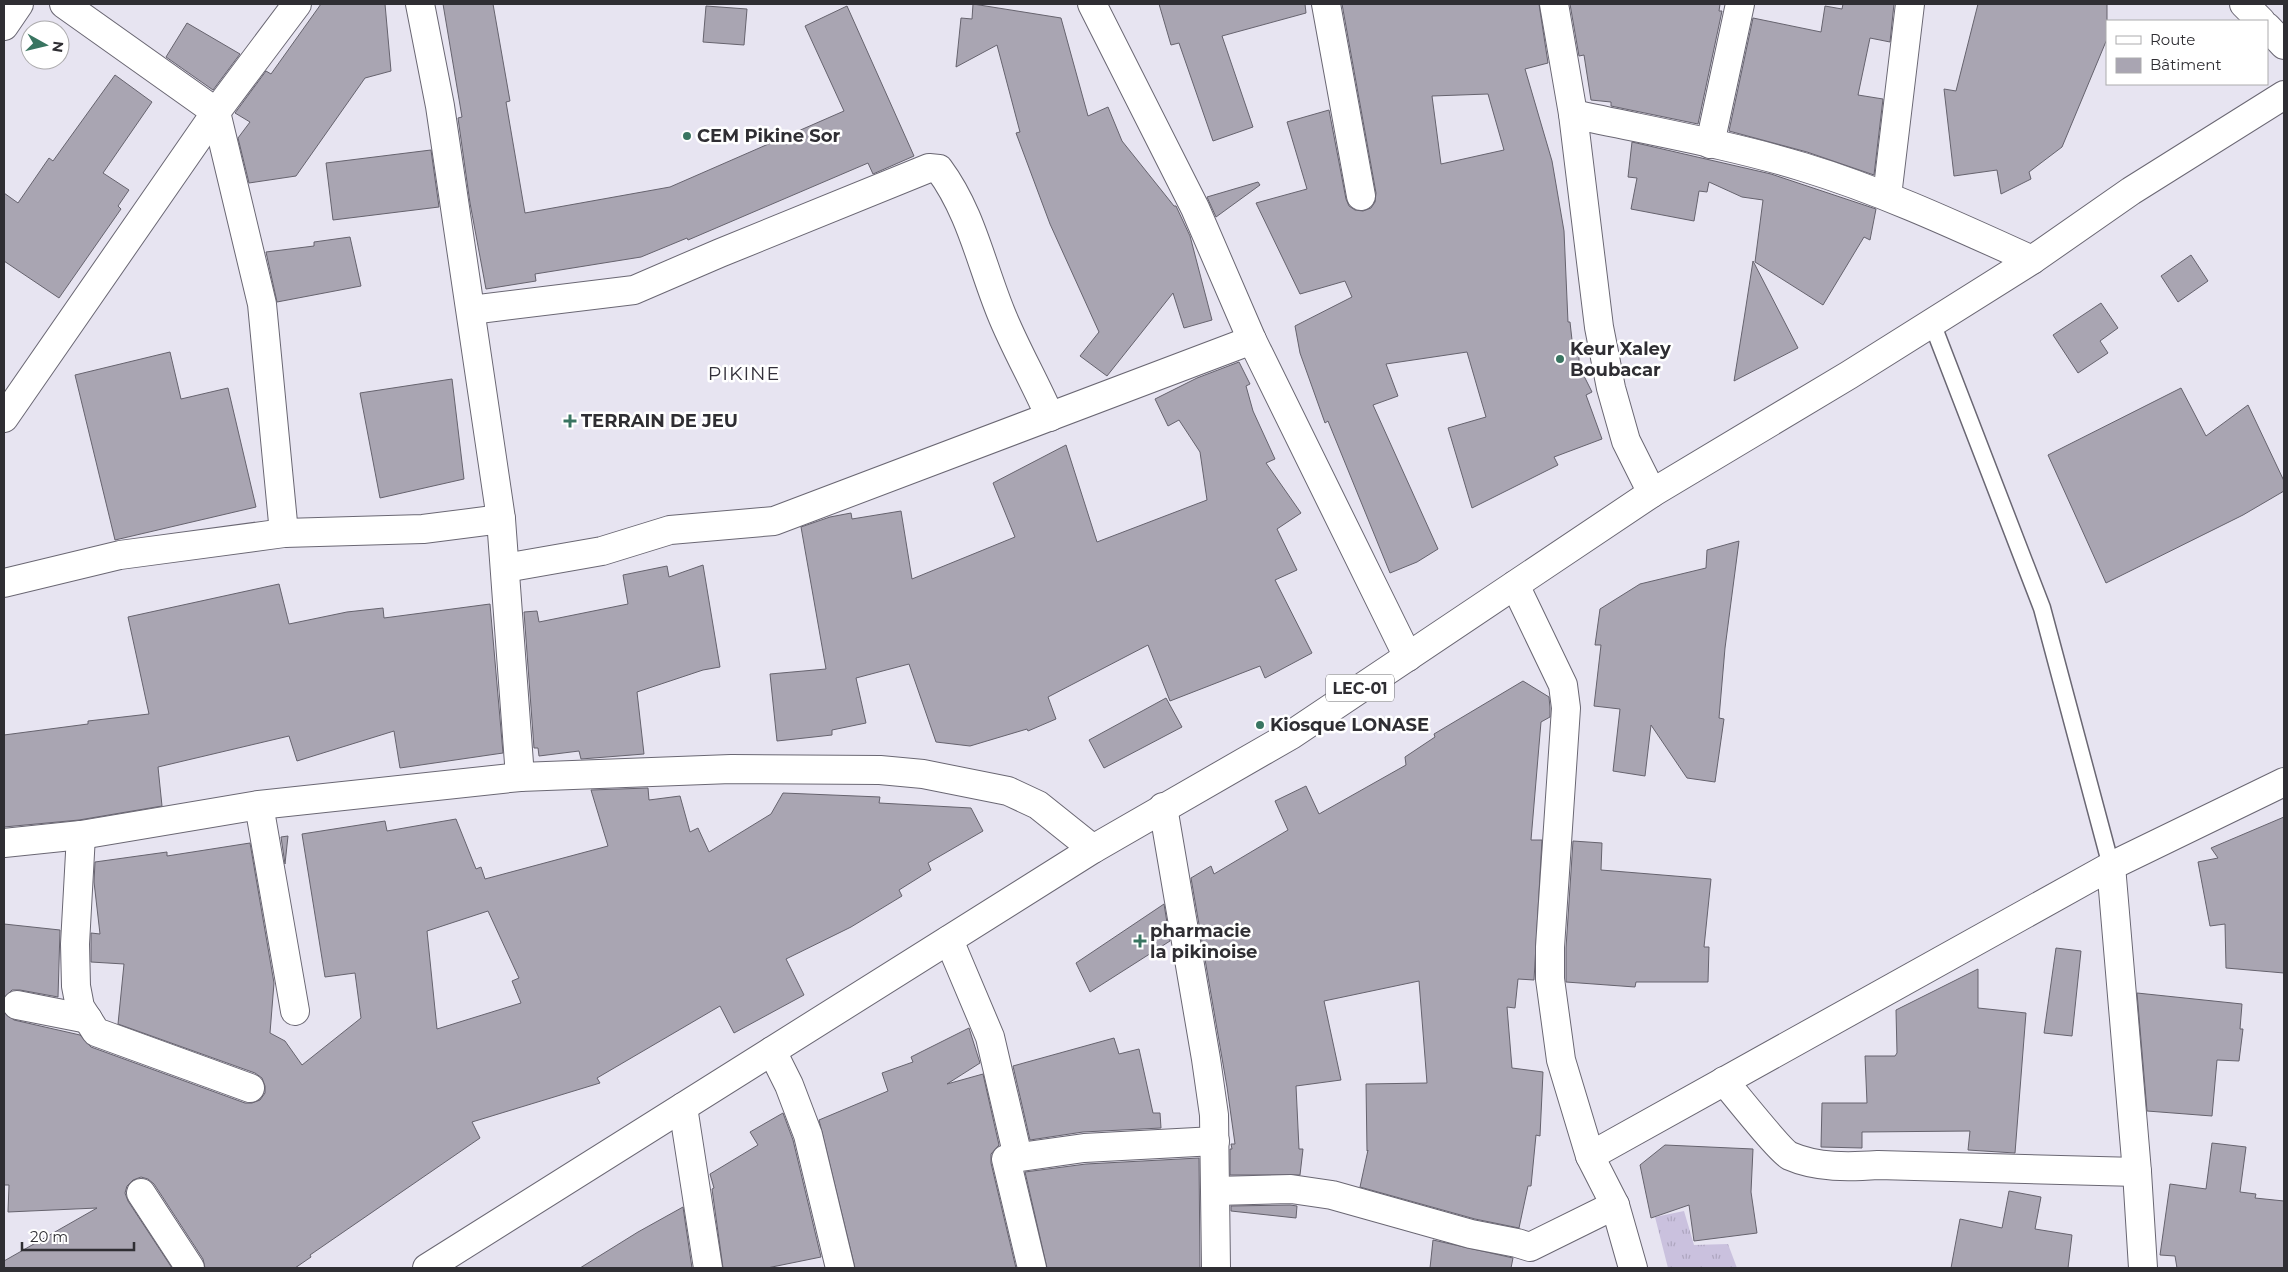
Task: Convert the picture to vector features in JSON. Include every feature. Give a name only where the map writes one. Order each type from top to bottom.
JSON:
[{"type":"main road","points":[[4,26],[19,4]]},
{"type":"main road","points":[[64,4],[216,112],[262,304],[284,533]]},
{"type":"main road","points":[[4,418],[216,112],[297,4]]},
{"type":"main road","points":[[420,4],[440,106],[501,520],[520,777]]},
{"type":"main road","points":[[1092,4],[1195,208],[1252,340],[1408,656]]},
{"type":"main road","points":[[1326,4],[1361,196]]},
{"type":"main road","points":[[1554,4],[1573,114],[1598,327],[1611,388],[1626,441],[1652,493]]},
{"type":"main road","points":[[1710,144],[1740,4]]},
{"type":"main road","points":[[1887,196],[1910,4]]},
{"type":"main road","points":[[2244,4],[2260,20]]},
{"type":"main road","points":[[2268,28],[2284,45]]},
{"type":"main road","name":"LEC-01","points":[[427,1268],[1093,849],[1291,735],[1652,493],[1932,323],[2032,260],[2131,191],[2284,95]]},
{"type":"main road","points":[[1573,114],[1710,144],[1803,167],[1887,196],[2032,260]]},
{"type":"main road","points":[[471,310],[634,290],[921,171],[929,168],[939,169],[953,189],[977,244],[1002,314],[1050,417]]},
{"type":"main road","points":[[505,568],[602,551],[670,530],[774,521],[1252,340]]},
{"type":"main road","points":[[4,583],[120,555],[284,533],[423,528],[501,520]]},
{"type":"main road","points":[[1515,585],[1563,685],[1566,708],[1550,910],[1550,980],[1561,1060],[1590,1156],[1615,1205],[1633,1268]]},
{"type":"main road","points":[[4,844],[81,835],[259,805],[520,777],[731,769],[880,770],[923,774],[1008,791],[1038,805],[1093,849]]},
{"type":"main road","points":[[1590,1156],[2112,866],[2284,782]]},
{"type":"main road","points":[[259,805],[295,1011]]},
{"type":"main road","points":[[1163,807],[1206,1059],[1215,1141],[1216,1268]]},
{"type":"main road","points":[[81,835],[75,944],[76,986],[80,1007],[96,1032],[250,1088]]},
{"type":"main road","points":[[2112,866],[2138,1172],[2143,1268]]},
{"type":"main road","points":[[949,940],[990,1037],[1018,1157]]},
{"type":"main road","points":[[17,1005],[88,1019]]},
{"type":"main road","points":[[772,1051],[789,1085],[808,1135],[840,1268]]},
{"type":"main road","points":[[1724,1081],[1789,1155],[1816,1162],[1842,1167],[1878,1166],[2138,1172]]},
{"type":"main road","points":[[684,1107],[708,1268]]},
{"type":"main road","points":[[1032,1268],[1006,1159],[1084,1148],[1215,1141]]},
{"type":"main road","points":[[1216,1191],[1291,1189],[1332,1195],[1471,1234],[1518,1243],[1530,1248],[1615,1205]]},
{"type":"main road","points":[[141,1193],[190,1268]]},
{"type":"lane","points":[[1932,323],[2042,608],[2112,866]]},
{"type":"green space","points":[[1684,1211],[1694,1245],[1728,1244],[1737,1268],[1668,1268],[1655,1217]]},
{"type":"building","points":[[321,4],[385,4],[391,71],[365,78],[296,176],[249,183],[238,138],[250,122],[235,113],[266,71],[271,74]]},
{"type":"building","points":[[443,4],[493,4],[510,101],[506,102],[525,213],[670,187],[844,111],[805,26],[847,6],[914,156],[873,174],[868,163],[688,240],[687,238],[641,257],[535,274],[536,281],[486,289],[470,203],[458,118],[462,117]]},
{"type":"building","points":[[973,4],[1061,18],[1088,116],[1108,107],[1122,141],[1174,206],[1176,206],[1190,236],[1212,320],[1184,328],[1173,293],[1107,376],[1080,356],[1099,332],[1050,224],[1016,133],[1020,132],[997,45],[956,67],[961,18],[972,19]]},
{"type":"building","points":[[1159,4],[1305,4],[1306,13],[1222,36],[1253,127],[1213,141],[1179,43],[1171,45]]},
{"type":"building","points":[[1342,4],[1539,4],[1548,63],[1525,69],[1552,161],[1564,231],[1568,322],[1570,322],[1573,349],[1579,349],[1579,366],[1592,392],[1586,395],[1602,439],[1554,457],[1558,465],[1472,508],[1448,428],[1486,417],[1467,352],[1386,364],[1398,396],[1373,405],[1438,549],[1417,562],[1390,573],[1328,421],[1325,423],[1300,353],[1295,326],[1352,297],[1345,281],[1300,294],[1256,203],[1307,189],[1287,122],[1329,110],[1346,199],[1349,206],[1355,210],[1363,211],[1371,208],[1375,202],[1376,193]],"holes":[[[1488,94],[1504,150],[1441,164],[1432,96]]]},
{"type":"building","points":[[1570,4],[1720,4],[1719,11],[1722,11],[1698,124],[1611,106],[1611,102],[1591,100],[1584,55],[1579,56]]},
{"type":"building","points":[[1843,4],[1894,4],[1890,42],[1870,38],[1858,95],[1883,99],[1874,175],[1807,152],[1729,131],[1753,18],[1821,32],[1825,6],[1842,9]]},
{"type":"building","points":[[1978,4],[2107,4],[2106,41],[2062,147],[2029,172],[2031,179],[2001,194],[1997,170],[1954,176],[1944,89],[1956,91]]},
{"type":"building","points":[[706,6],[747,9],[744,45],[703,42]]},
{"type":"building","points":[[187,23],[240,54],[213,90],[166,57]]},
{"type":"building","points":[[115,75],[152,102],[103,173],[129,190],[118,206],[121,209],[59,298],[4,261],[4,193],[18,203],[49,158],[53,161]]},
{"type":"building","points":[[1632,142],[1771,174],[1876,209],[1870,240],[1864,237],[1823,305],[1755,262],[1763,200],[1742,197],[1709,182],[1707,192],[1699,191],[1694,221],[1631,209],[1637,178],[1628,177]]},
{"type":"building","points":[[431,150],[439,207],[333,220],[326,163]]},
{"type":"building","points":[[1258,182],[1260,185],[1216,217],[1207,197]]},
{"type":"building","points":[[350,237],[361,286],[277,302],[266,252],[314,246],[314,242]]},
{"type":"building","points":[[2191,255],[2208,281],[2178,302],[2161,276]]},
{"type":"building","points":[[1753,261],[1798,348],[1734,381],[1744,319]]},
{"type":"building","points":[[2101,303],[2118,328],[2100,341],[2108,353],[2078,373],[2053,335]]},
{"type":"building","points":[[170,352],[181,399],[228,388],[256,507],[115,540],[75,375]]},
{"type":"building","points":[[1239,362],[1250,384],[1246,386],[1253,411],[1275,459],[1266,463],[1301,513],[1277,529],[1297,570],[1275,580],[1312,653],[1265,678],[1260,666],[1170,701],[1148,645],[1048,697],[1056,719],[1028,731],[1027,729],[970,746],[936,742],[909,664],[856,678],[866,723],[832,730],[832,735],[777,741],[770,674],[826,669],[801,527],[830,517],[851,513],[852,519],[901,511],[912,579],[1015,537],[993,483],[1066,445],[1097,542],[1207,500],[1200,452],[1179,420],[1168,426],[1155,399],[1197,378]]},
{"type":"building","points":[[452,379],[464,479],[380,498],[360,393]]},
{"type":"building","points":[[2181,388],[2206,436],[2248,405],[2284,481],[2284,491],[2243,515],[2106,583],[2048,455]]},
{"type":"building","points":[[1739,541],[1725,648],[1719,718],[1724,719],[1715,782],[1687,778],[1651,725],[1645,776],[1613,771],[1620,709],[1594,706],[1601,645],[1595,645],[1600,609],[1640,584],[1706,568],[1707,550]]},
{"type":"building","points":[[703,565],[720,667],[703,670],[637,692],[644,754],[581,759],[579,751],[539,756],[538,748],[534,748],[524,612],[537,611],[539,622],[628,604],[623,575],[667,566],[669,577]]},
{"type":"building","points":[[279,584],[289,624],[347,612],[383,608],[384,618],[490,604],[503,753],[400,768],[394,731],[297,761],[289,736],[158,767],[162,806],[79,820],[4,827],[4,735],[88,724],[88,721],[149,714],[128,617]]},
{"type":"building","points":[[1523,681],[1549,697],[1550,717],[1541,722],[1531,840],[1542,840],[1534,980],[1518,979],[1515,1008],[1507,1007],[1512,1068],[1543,1072],[1540,1136],[1536,1135],[1531,1186],[1528,1186],[1519,1228],[1475,1219],[1360,1187],[1368,1150],[1366,1084],[1427,1083],[1419,981],[1324,1001],[1341,1080],[1296,1086],[1299,1149],[1303,1149],[1300,1175],[1230,1175],[1230,1149],[1232,1149],[1231,1144],[1235,1144],[1191,878],[1211,866],[1214,874],[1288,830],[1275,801],[1306,786],[1319,814],[1406,765],[1405,757],[1435,737],[1434,734]]},
{"type":"building","points":[[1166,698],[1182,727],[1104,768],[1089,740]]},
{"type":"building","points":[[648,788],[649,800],[680,796],[690,832],[698,828],[709,852],[771,814],[783,793],[880,797],[879,803],[971,808],[983,831],[928,863],[931,870],[899,890],[902,896],[851,927],[786,959],[804,995],[734,1033],[720,1006],[597,1078],[600,1083],[472,1122],[480,1138],[310,1255],[311,1257],[295,1268],[205,1268],[203,1259],[154,1184],[148,1179],[141,1177],[133,1180],[127,1186],[125,1193],[128,1201],[172,1268],[4,1268],[4,1261],[97,1208],[8,1212],[9,1185],[4,1185],[4,1012],[14,1020],[80,1035],[91,1047],[245,1103],[260,1100],[265,1093],[262,1078],[255,1073],[118,1024],[124,964],[91,962],[91,933],[100,934],[94,882],[95,862],[167,852],[167,856],[250,843],[274,983],[270,1033],[285,1041],[302,1065],[361,1018],[355,973],[325,977],[302,834],[385,821],[387,831],[456,819],[476,869],[481,867],[485,879],[608,846],[591,790]],"holes":[[[488,911],[519,978],[512,981],[521,1003],[437,1029],[427,931]]]},
{"type":"building","points":[[2284,817],[2284,973],[2226,968],[2225,924],[2210,926],[2198,862],[2218,858],[2211,848]]},
{"type":"building","points":[[288,836],[285,864],[281,837]]},
{"type":"building","points":[[1573,841],[1602,843],[1601,870],[1711,879],[1704,947],[1709,947],[1708,982],[1636,982],[1635,987],[1566,982],[1566,948]]},
{"type":"building","points":[[1164,904],[1170,941],[1090,992],[1076,963]]},
{"type":"building","points":[[4,924],[60,930],[58,997],[12,990],[4,998]]},
{"type":"building","points":[[2056,948],[2081,951],[2072,1036],[2044,1033]]},
{"type":"building","points":[[1978,969],[1978,1008],[2026,1013],[2015,1153],[1968,1150],[1970,1131],[1862,1132],[1862,1148],[1821,1147],[1822,1103],[1867,1103],[1865,1056],[1895,1056],[1897,1053],[1896,1010]]},
{"type":"building","points":[[2137,993],[2242,1004],[2240,1029],[2243,1029],[2239,1061],[2217,1060],[2212,1116],[2147,1111]]},
{"type":"building","points":[[969,1028],[980,1063],[947,1084],[983,1074],[999,1145],[991,1154],[991,1163],[1016,1268],[855,1268],[819,1120],[888,1091],[882,1073],[913,1062],[911,1057]]},
{"type":"building","points":[[1114,1038],[1119,1054],[1139,1049],[1153,1113],[1160,1113],[1161,1128],[1083,1132],[1030,1140],[1013,1066]]},
{"type":"building","points":[[783,1113],[793,1140],[821,1257],[767,1268],[723,1268],[712,1189],[714,1188],[710,1174],[758,1145],[750,1132]]},
{"type":"building","points":[[2212,1143],[2246,1147],[2240,1192],[2256,1194],[2255,1198],[2284,1201],[2284,1268],[2177,1268],[2175,1256],[2160,1255],[2170,1184],[2206,1189]]},
{"type":"building","points":[[1665,1145],[1753,1149],[1751,1192],[1757,1233],[1694,1241],[1689,1205],[1651,1218],[1640,1165]]},
{"type":"building","points":[[1199,1158],[1200,1268],[1047,1268],[1025,1172],[1086,1164]]},
{"type":"building","points":[[2009,1191],[2041,1197],[2035,1229],[2072,1235],[2068,1268],[1951,1268],[1960,1219],[2002,1228]]},
{"type":"building","points":[[1231,1206],[1297,1206],[1296,1218],[1231,1211]]},
{"type":"building","points":[[683,1207],[692,1268],[580,1268],[638,1232]]},
{"type":"building","points":[[1433,1240],[1513,1258],[1511,1268],[1430,1268]]},
{"type":"place","name":"CEM Pikine Sor","points":[[687,136]]},
{"type":"place","name":"Keur Xaley Boubacar","points":[[1560,359]]},
{"type":"place","name":"TERRAIN DE JEU","points":[[570,421]]},
{"type":"place","name":"Kiosque LONASE","points":[[1260,725]]},
{"type":"place","name":"pharmacie la pikinoise","points":[[1140,941]]},
{"type":"district","name":"PIKINE","points":[[744,373]]}]
